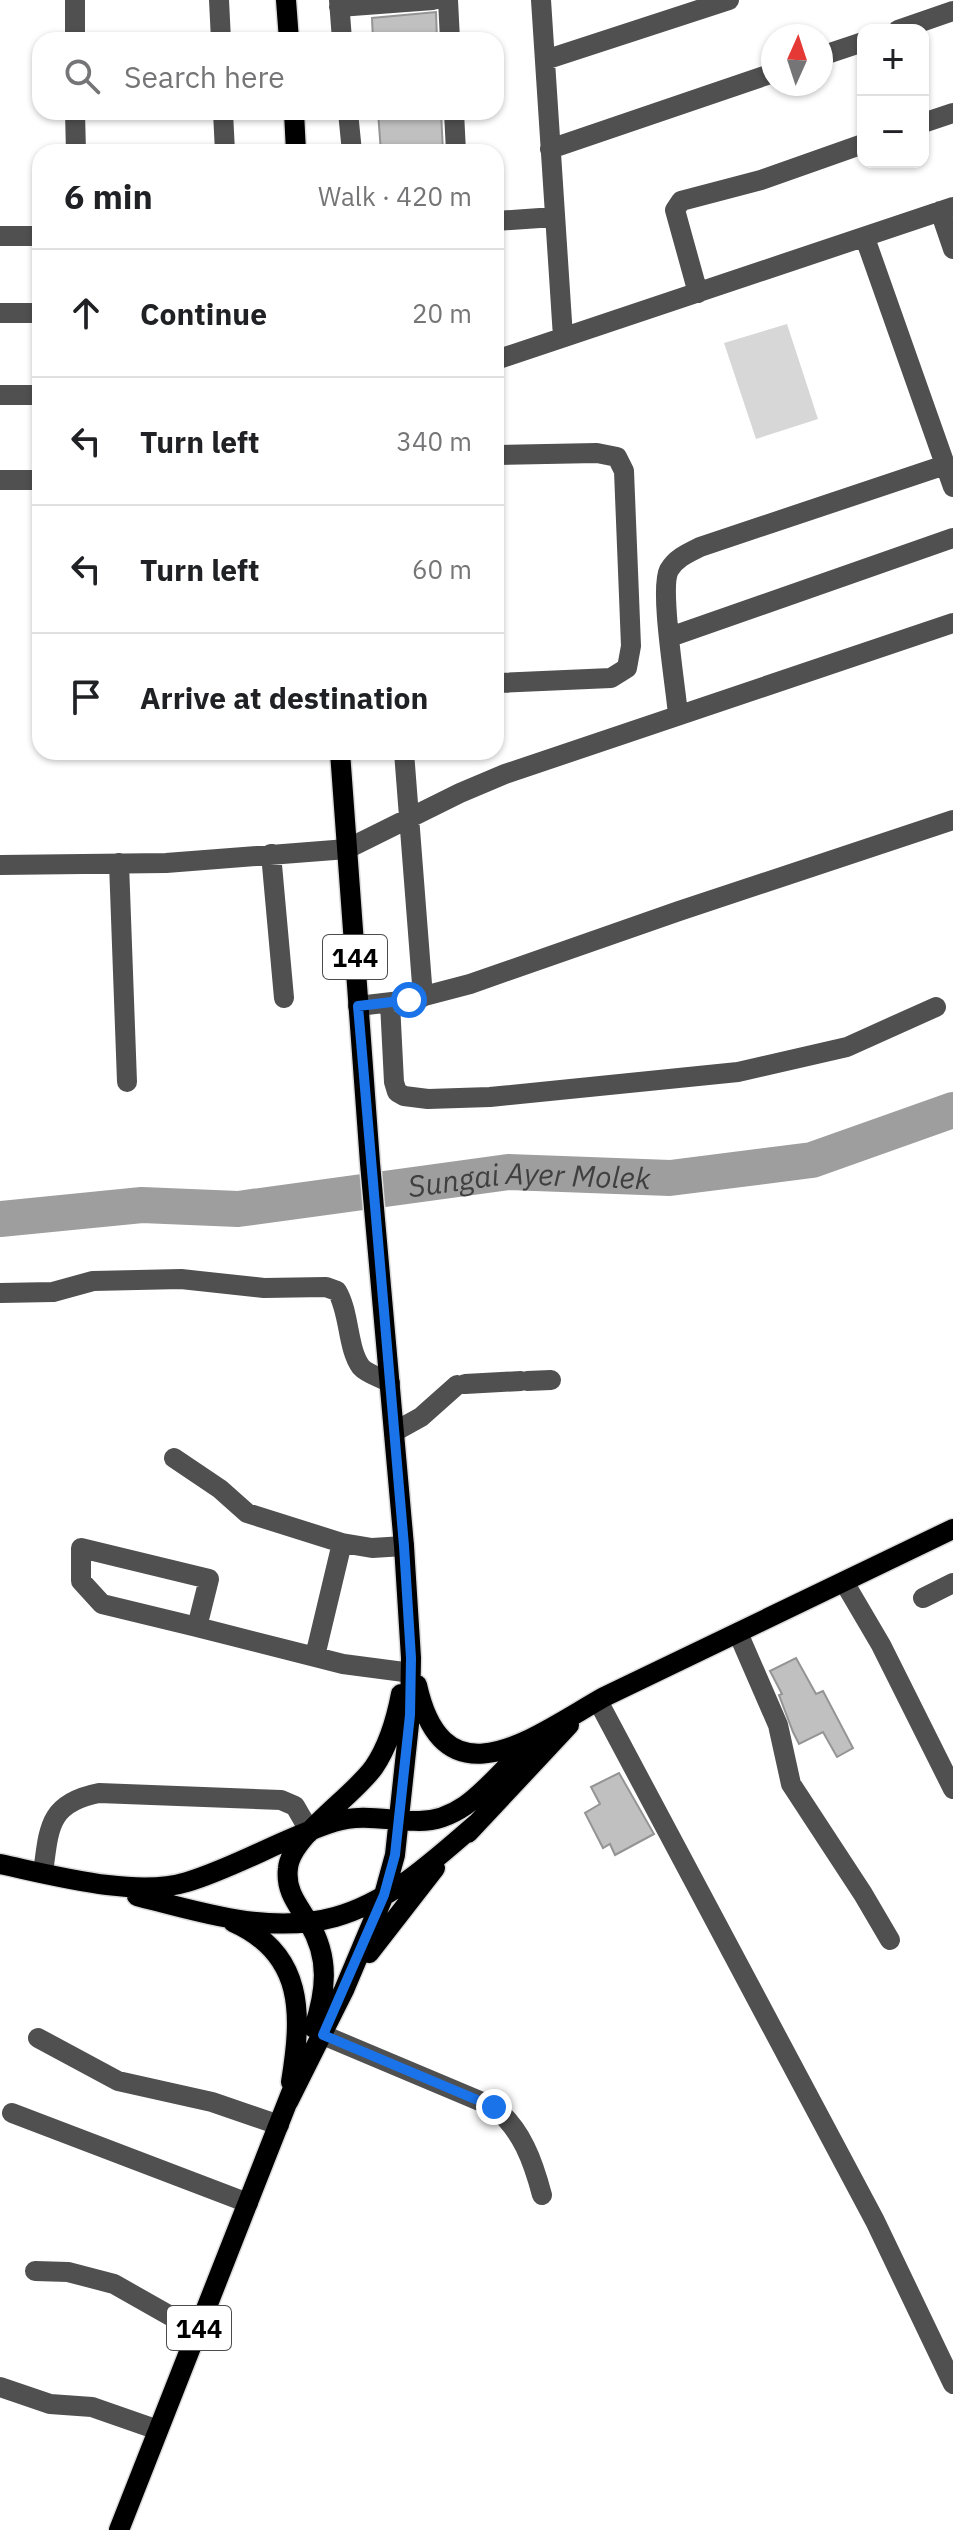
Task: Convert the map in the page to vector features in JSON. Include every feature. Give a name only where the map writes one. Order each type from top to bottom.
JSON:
[{"type":"main road","points":[[286,0],[288,32]]},
{"type":"main road","points":[[294,120],[296,144]]},
{"type":"main road","name":"144","points":[[288,2102],[344,1990],[384,1895],[395,1855],[410,1715],[404,1546],[370,1163],[341,760]]},
{"type":"main road","points":[[408,1665],[438,1736],[450,1748],[468,1755],[488,1754],[549,1729],[590,1705],[953,1529]]},
{"type":"main road","name":"144","points":[[119,2530],[288,2102],[323,2000],[323,1955],[309,1922],[292,1897],[288,1866],[293,1853],[310,1832],[345,1800],[374,1767],[390,1737],[408,1665]]},
{"type":"main road","points":[[344,1990],[382,1934],[438,1865],[590,1705]]},
{"type":"main road","points":[[79,1881],[156,1888],[184,1883],[334,1822],[356,1817],[434,1820],[451,1816],[549,1729]]},
{"type":"main road","points":[[0,1864],[220,1916],[271,1923],[309,1922],[345,1914],[384,1895],[430,1864],[476,1824]]},
{"type":"main road","points":[[220,1916],[267,1942],[282,1962],[293,1986],[298,2008],[298,2043],[288,2102]]},
{"type":"street","points":[[75,0],[75,32]]},
{"type":"street","points":[[219,0],[221,32]]},
{"type":"street","points":[[341,32],[339,4],[433,0]]},
{"type":"street","points":[[448,0],[450,32]]},
{"type":"street","points":[[541,0],[563,337]]},
{"type":"street","points":[[545,60],[729,0]]},
{"type":"street","points":[[915,24],[953,11]]},
{"type":"street","points":[[833,52],[857,44]]},
{"type":"street","points":[[550,149],[761,77]]},
{"type":"street","points":[[929,121],[953,113]]},
{"type":"street","points":[[75,120],[76,144]]},
{"type":"street","points":[[223,120],[225,144]]},
{"type":"street","points":[[349,120],[351,144]]},
{"type":"street","points":[[454,120],[456,144]]},
{"type":"street","points":[[698,293],[675,210],[681,201],[761,180],[857,146]]},
{"type":"street","points":[[504,357],[947,209],[953,249]]},
{"type":"street","points":[[504,220],[554,217]]},
{"type":"street","points":[[0,236],[32,236]]},
{"type":"street","points":[[865,238],[953,487]]},
{"type":"street","points":[[0,313],[32,313]]},
{"type":"street","points":[[0,395],[32,395]]},
{"type":"street","points":[[504,455],[597,453],[617,457],[624,471],[631,646],[627,668],[611,678],[504,683]]},
{"type":"street","points":[[678,715],[666,595],[668,571],[681,556],[945,465]]},
{"type":"street","points":[[0,480],[32,480]]},
{"type":"street","points":[[670,637],[953,538]]},
{"type":"street","points":[[0,865],[166,863],[347,849],[505,774],[953,623]]},
{"type":"street","points":[[404,760],[423,997]]},
{"type":"street","points":[[358,1006],[423,997],[470,984],[953,820]]},
{"type":"street","points":[[271,854],[284,998]]},
{"type":"street","points":[[119,863],[127,1082]]},
{"type":"street","points":[[390,1003],[394,1082],[397,1092],[409,1097],[490,1097],[738,1072],[847,1047],[936,1007]]},
{"type":"street","points":[[0,1293],[53,1292],[93,1281],[181,1279],[264,1288],[326,1287],[337,1291],[345,1303],[355,1353],[362,1368],[390,1383]]},
{"type":"street","points":[[394,1432],[421,1417],[461,1384],[551,1380]]},
{"type":"street","points":[[174,1458],[220,1489],[247,1513],[342,1543],[372,1548],[404,1546]]},
{"type":"street","points":[[315,1656],[342,1543]]},
{"type":"street","points":[[197,1627],[209,1579],[81,1548],[81,1581],[102,1604],[343,1664],[408,1665]]},
{"type":"street","points":[[844,1582],[881,1645],[953,1789]]},
{"type":"street","points":[[923,1598],[953,1583]]},
{"type":"street","points":[[738,1633],[778,1725],[791,1784],[890,1940]]},
{"type":"street","points":[[590,1705],[875,2221],[953,2384]]},
{"type":"street","points":[[43,1873],[46,1846],[54,1819],[63,1806],[99,1793],[281,1800],[295,1806],[310,1832]]},
{"type":"street","points":[[323,2035],[494,2107],[509,2119],[522,2139],[534,2164],[542,2195]]},
{"type":"street","points":[[38,2038],[118,2081],[212,2102],[279,2125]]},
{"type":"street","points":[[12,2113],[248,2203]]},
{"type":"street","points":[[35,2271],[68,2272],[114,2284],[197,2331]]},
{"type":"street","points":[[0,2387],[50,2404],[92,2407],[158,2430]]},
{"type":"shaded area","points":[[787,324],[818,419],[756,439],[724,343]]},
{"type":"building","points":[[436,12],[437,32],[373,32],[372,18]]},
{"type":"building","points":[[379,120],[441,120],[443,144],[380,144]]},
{"type":"building","points":[[796,1658],[816,1694],[823,1691],[853,1748],[837,1757],[823,1732],[799,1744],[793,1732],[779,1695],[782,1694],[770,1671]]},
{"type":"building","points":[[619,1773],[654,1834],[615,1855],[610,1844],[603,1848],[585,1813],[600,1804],[591,1787]]},
{"type":"waterway","name":"Sungai Ayer Molek","points":[[0,1219],[142,1205],[238,1209],[508,1172],[670,1178],[812,1160],[953,1110]]},
{"type":"route","points":[[409,1000],[358,1006],[404,1546],[411,1658],[410,1715],[395,1855],[384,1895],[323,2035],[494,2107]]}]
